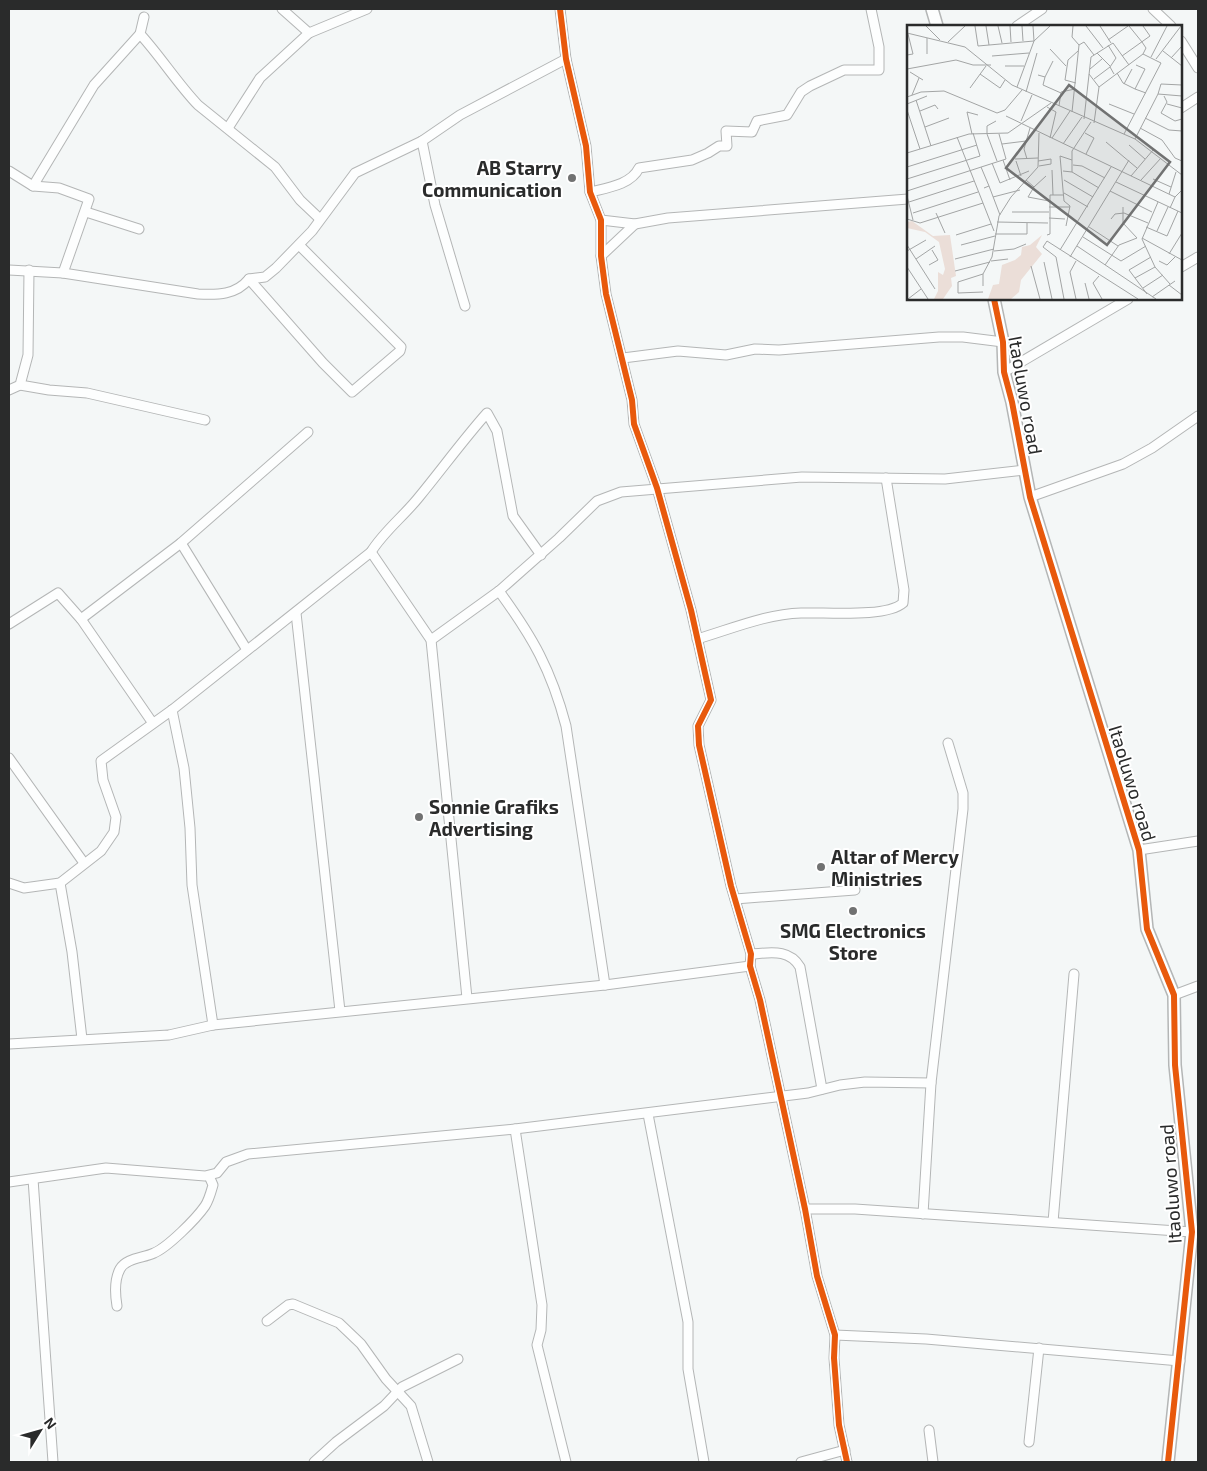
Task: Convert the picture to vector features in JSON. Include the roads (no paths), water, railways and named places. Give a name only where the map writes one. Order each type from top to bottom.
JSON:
[{"type":"street","points":[[282,9],[309,33]]},
{"type":"street","points":[[228,128],[260,78],[309,33],[367,9]]},
{"type":"street","points":[[560,9],[566,59],[586,146],[590,192],[602,220],[601,256],[606,294],[623,358],[632,400],[634,424],[657,488],[711,700],[697,730],[735,899],[750,954],[750,966],[760,1000],[805,1209],[817,1276],[835,1336],[834,1358],[838,1408],[847,1462]]},
{"type":"street","points":[[590,192],[621,184],[636,176],[639,168],[692,160],[719,146],[727,146],[726,131],[752,132],[757,121],[787,115],[803,90],[844,70],[879,70],[879,47],[871,9]]},
{"type":"street","points":[[932,9],[937,25]]},
{"type":"street","points":[[1019,25],[1042,9]]},
{"type":"street","points":[[1153,9],[1169,25]]},
{"type":"street","points":[[33,186],[94,85],[140,34],[144,17]]},
{"type":"street","points":[[140,34],[161,57],[198,105],[275,167],[300,200],[320,219]]},
{"type":"street","points":[[1182,43],[1198,68]]},
{"type":"street","points":[[9,270],[63,273],[214,295],[241,289],[249,279],[265,277],[299,245],[355,173],[422,140],[460,114],[566,59]]},
{"type":"street","points":[[1182,107],[1198,97]]},
{"type":"street","points":[[422,140],[435,205],[465,306]]},
{"type":"street","points":[[9,170],[33,186],[59,188],[89,199],[63,273]]},
{"type":"street","points":[[602,220],[634,224],[668,218],[907,198]]},
{"type":"street","points":[[86,212],[139,229]]},
{"type":"street","points":[[601,256],[634,224]]},
{"type":"street","points":[[249,279],[323,363],[352,392],[400,351],[401,347],[299,245]]},
{"type":"street","points":[[1182,266],[1198,257]]},
{"type":"street","points":[[20,385],[28,355],[29,270]]},
{"type":"street","name":"Itaoluwo road","points":[[994,300],[1003,342],[1004,372],[1012,402],[1030,497],[1139,850],[1147,929],[1174,995],[1175,1065],[1192,1232],[1180,1362],[1168,1462]]},
{"type":"street","points":[[1004,372],[1126,300]]},
{"type":"street","points":[[623,358],[678,351],[726,355],[755,349],[779,350],[939,337],[963,337],[1003,342]]},
{"type":"street","points":[[9,390],[20,385],[49,390],[87,393],[205,420]]},
{"type":"street","points":[[9,883],[24,888],[60,883],[101,851],[114,832],[116,824],[112,800],[101,772],[101,761],[152,722],[172,710],[371,552],[382,535],[414,503],[460,442],[487,412],[497,431],[513,516],[541,555]]},
{"type":"street","points":[[1030,497],[1123,464],[1152,448],[1198,416]]},
{"type":"street","points":[[81,619],[181,543],[308,432]]},
{"type":"street","points":[[431,640],[499,591],[541,555],[596,502],[621,492],[802,477],[944,479],[1024,470]]},
{"type":"street","points":[[697,639],[784,614],[880,612],[898,608],[903,603],[904,590],[886,478]]},
{"type":"street","points":[[181,543],[247,650]]},
{"type":"street","points":[[371,552],[431,640],[468,998]]},
{"type":"street","points":[[499,591],[528,632],[543,659],[559,698],[566,726],[605,985]]},
{"type":"street","points":[[9,624],[58,593],[81,619],[152,722]]},
{"type":"street","points":[[296,613],[340,1011]]},
{"type":"street","points":[[172,710],[184,768],[190,828],[192,885],[212,1026]]},
{"type":"street","points":[[922,1214],[931,1083],[964,809],[963,793],[948,743]]},
{"type":"street","points":[[9,758],[84,863]]},
{"type":"street","points":[[1139,850],[1198,841]]},
{"type":"street","points":[[60,883],[72,952],[82,1039]]},
{"type":"street","points":[[735,899],[855,890]]},
{"type":"street","points":[[750,954],[784,954],[792,957],[800,967],[822,1089]]},
{"type":"street","points":[[9,1044],[168,1034],[212,1026],[279,1020],[340,1011],[605,985],[750,966]]},
{"type":"street","points":[[1053,1222],[1074,974]]},
{"type":"street","points":[[1174,995],[1198,986]]},
{"type":"street","points":[[9,1182],[106,1168],[209,1176],[217,1173],[226,1162],[248,1154],[515,1129],[648,1114],[865,1082],[931,1083]]},
{"type":"street","points":[[648,1114],[688,1322],[688,1369],[704,1462]]},
{"type":"street","points":[[515,1129],[542,1305],[541,1330],[537,1345],[566,1462]]},
{"type":"street","points":[[117,1306],[116,1282],[120,1268],[128,1262],[163,1248],[191,1221],[205,1206],[211,1194],[214,1185],[209,1176]]},
{"type":"street","points":[[33,1179],[53,1462]]},
{"type":"street","points":[[805,1209],[833,1208],[1192,1232]]},
{"type":"street","points":[[267,1321],[288,1305],[293,1304],[339,1323],[362,1344],[386,1379],[413,1410],[428,1462]]},
{"type":"street","points":[[835,1336],[926,1339],[1180,1362]]},
{"type":"street","points":[[1029,1442],[1039,1348]]},
{"type":"street","points":[[314,1462],[336,1442],[384,1406],[398,1391],[427,1372],[458,1359]]},
{"type":"street","points":[[929,1430],[933,1462]]},
{"type":"street","points":[[801,1462],[845,1450]]},
{"type":"place","name":"AB Starry Communication","points":[[572,178]]},
{"type":"place","name":"Sonnie Grafiks Advertising","points":[[419,817]]},
{"type":"place","name":"Altar of Mercy Ministries","points":[[821,867]]},
{"type":"place","name":"SMG Electronics Store","points":[[853,911]]}]
